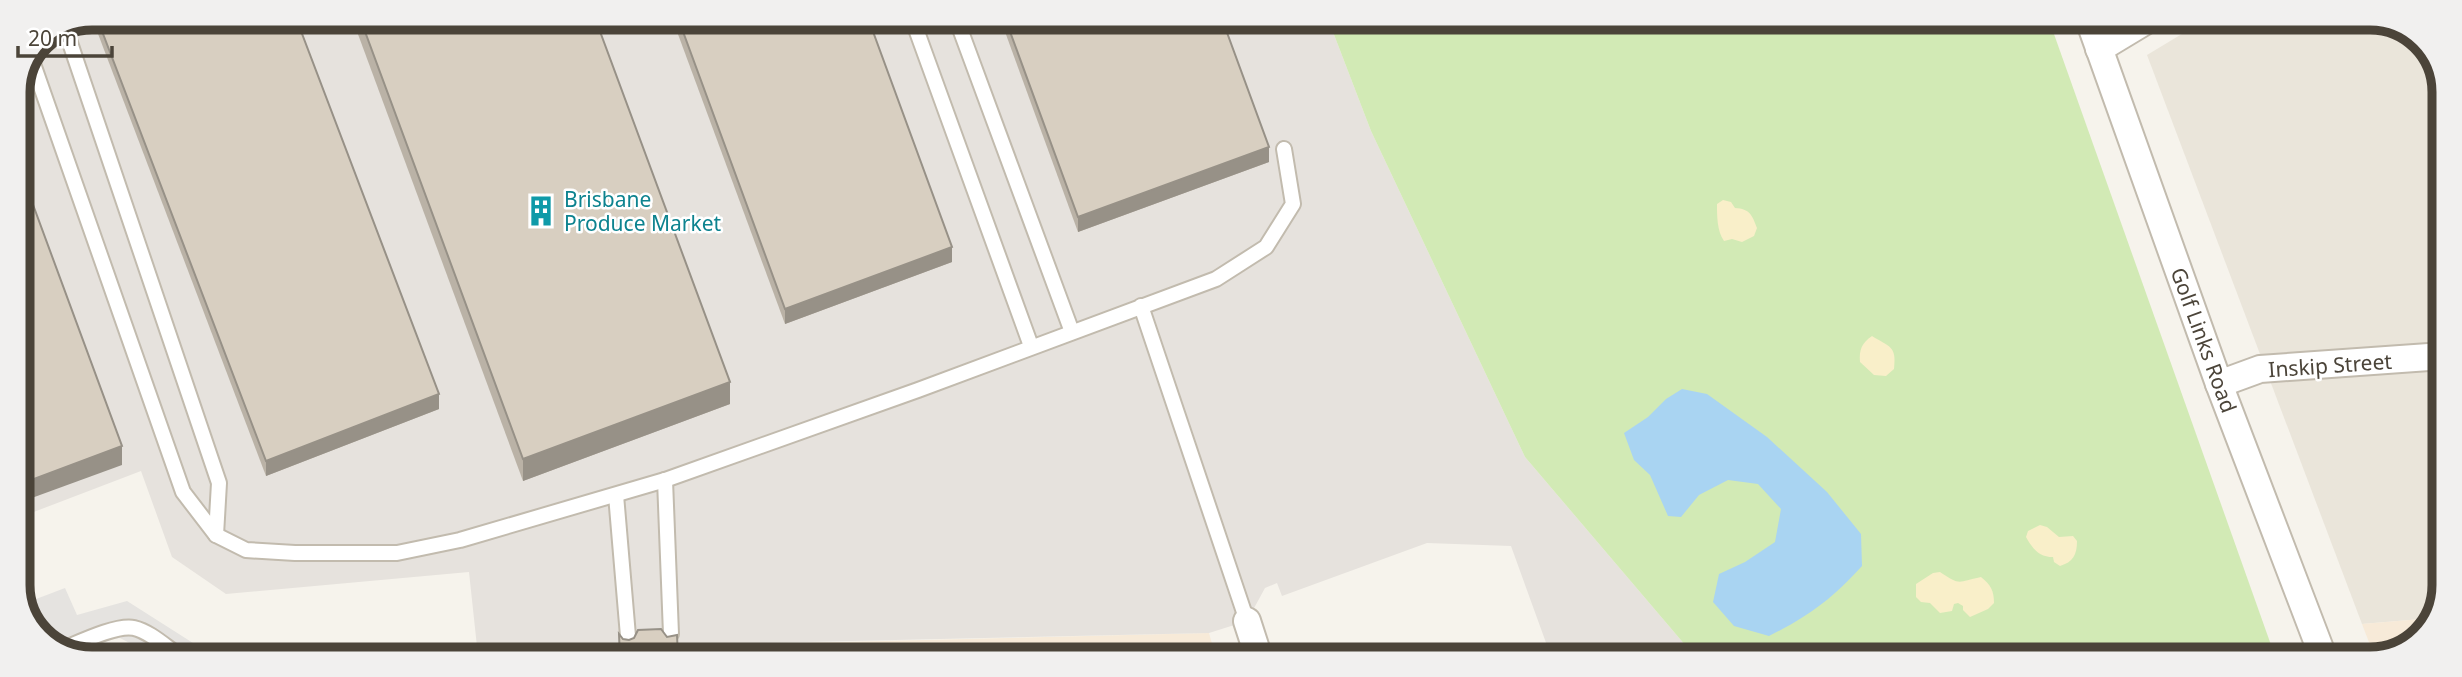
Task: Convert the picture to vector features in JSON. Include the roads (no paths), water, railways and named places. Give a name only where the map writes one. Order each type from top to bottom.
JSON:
[{"type":"street","name":"Golf Links Road","points":[[2092,30],[2219,384],[2319,647]]},
{"type":"street","points":[[2099,49],[2130,30]]},
{"type":"street","name":"Inskip Street","points":[[2219,384],[2260,369],[2432,357]]},
{"type":"street","points":[[1247,621],[1255,647]]},
{"type":"lane","points":[[916,30],[1031,346]]},
{"type":"lane","points":[[960,30],[1072,331]]},
{"type":"lane","points":[[67,34],[219,484],[216,535]]},
{"type":"lane","points":[[34,67],[183,492],[216,535],[246,550],[397,553],[460,541],[665,480],[918,390],[1216,279],[1266,247],[1293,204],[1284,149]]},
{"type":"lane","points":[[1141,306],[1247,621]]},
{"type":"lane","points":[[665,480],[671,634]]},
{"type":"lane","points":[[616,495],[628,636]]},
{"type":"lane","points":[[75,645],[131,627],[144,631],[167,647]]},
{"type":"water","points":[[1682,389],[1707,394],[1767,437],[1827,492],[1861,534],[1862,566],[1819,606],[1769,636],[1734,626],[1713,602],[1719,574],[1745,562],[1775,542],[1781,509],[1758,484],[1728,480],[1699,495],[1681,517],[1668,516],[1650,475],[1634,460],[1624,433]]},
{"type":"place","name":"Brisbane Produce Market","points":[[541,211]]}]
